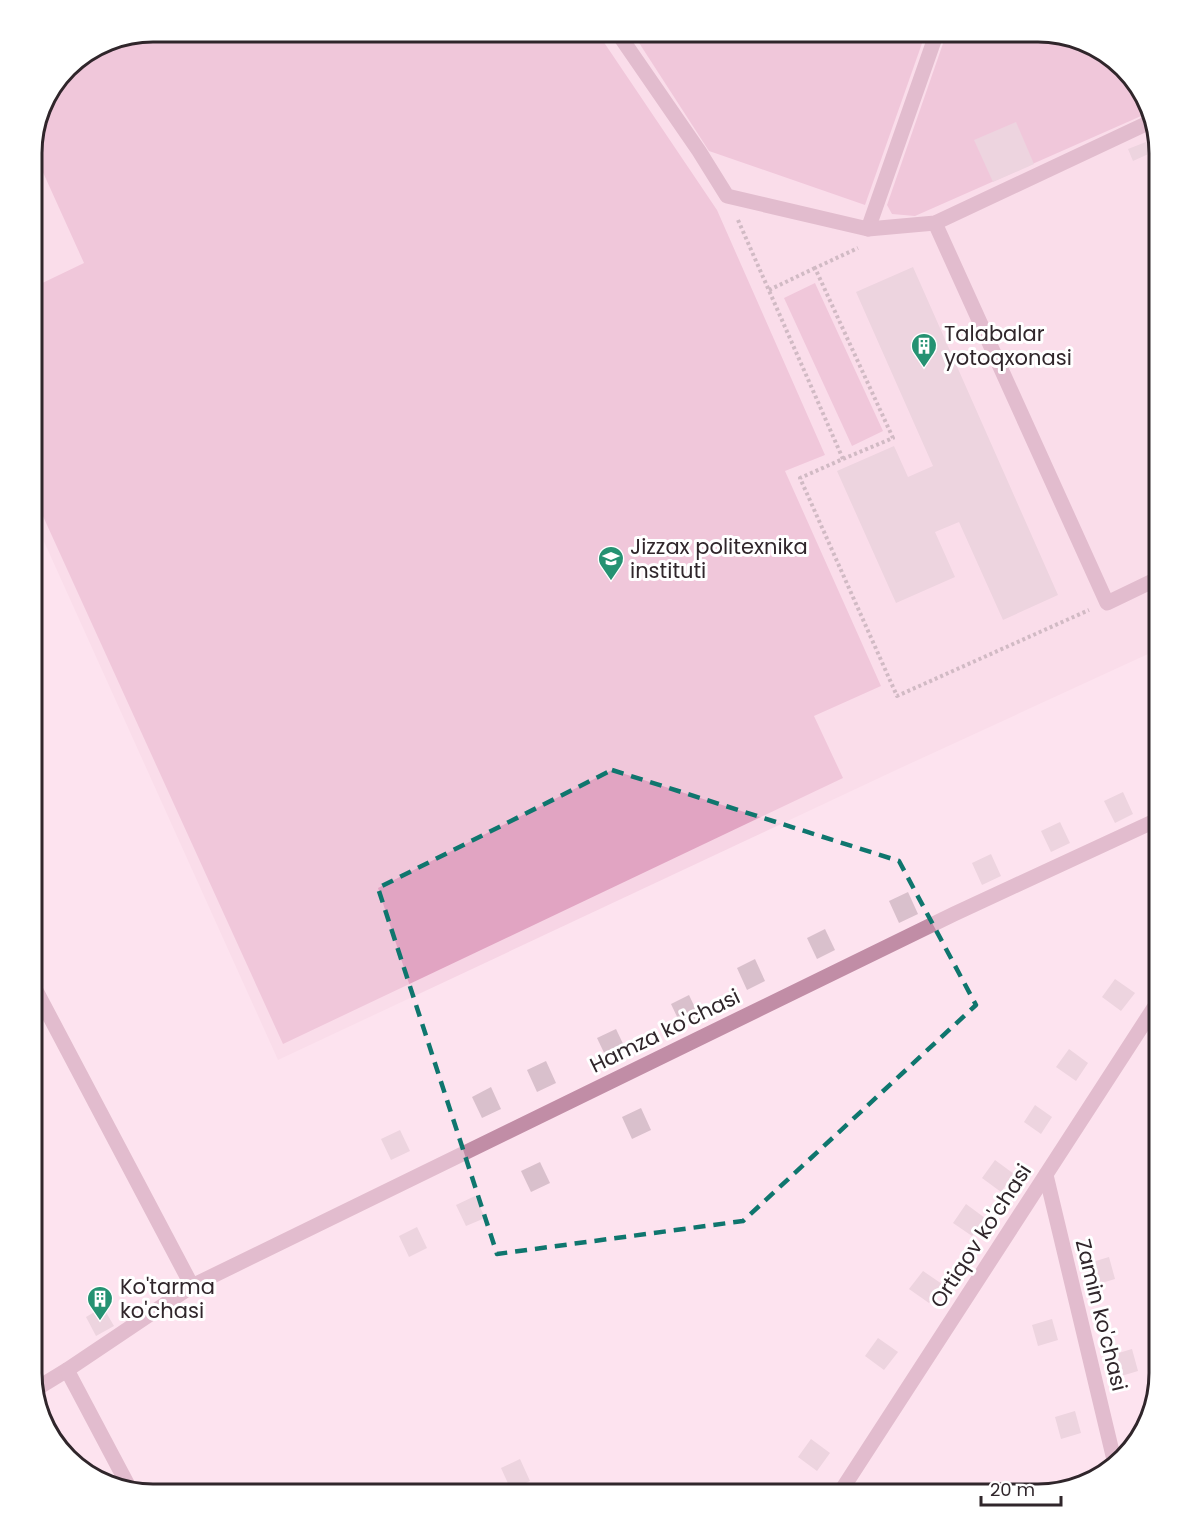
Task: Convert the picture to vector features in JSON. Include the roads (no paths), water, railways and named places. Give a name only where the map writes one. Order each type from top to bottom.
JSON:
[{"type":"street","points":[[624,42],[727,196],[868,229],[935,223],[1145,124]]},
{"type":"street","points":[[868,229],[933,42]]},
{"type":"street","points":[[935,223],[1107,603],[1149,583]]},
{"type":"street","name":"Hamza ko'chasi","points":[[43,1385],[192,1286],[954,914],[1149,824]]},
{"type":"street","points":[[42,1002],[192,1286]]},
{"type":"street","name":"Ortiqov ko'chasi","points":[[845,1484],[1149,1017]]},
{"type":"street","name":"Zamin ko'chasi","points":[[1046,1175],[1113,1455]]},
{"type":"street","points":[[67,1370],[125,1480]]},
{"type":"place","name":"Talabalar yotoqxonasi","points":[[924,369]]},
{"type":"place","name":"Jizzax politexnika instituti","points":[[611,582]]},
{"type":"place","name":"Ko'tarma ko'chasi","points":[[100,1322]]}]
